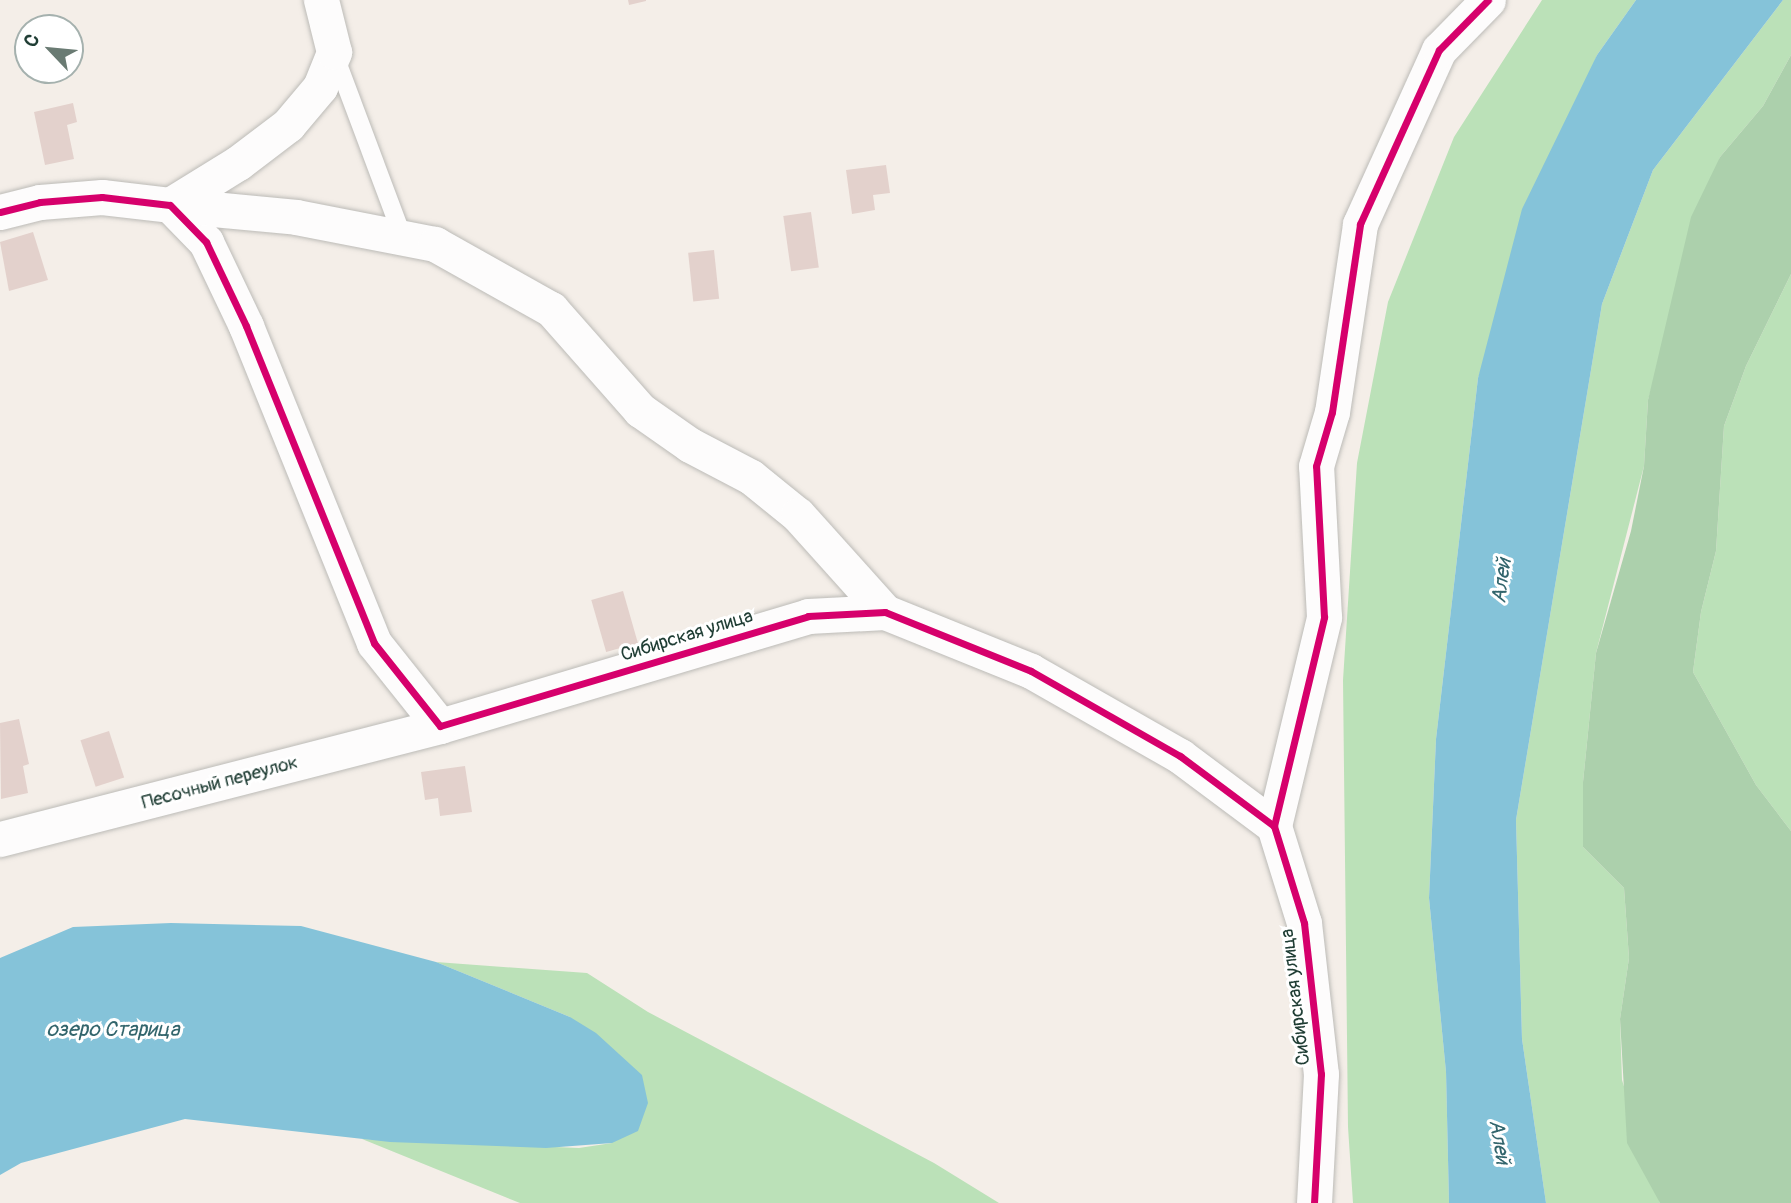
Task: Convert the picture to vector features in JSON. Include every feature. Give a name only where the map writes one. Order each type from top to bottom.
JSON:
[{"type":"street","points":[[170,205],[288,125],[320,87],[334,52],[321,0]]},
{"type":"street","points":[[1274,827],[1324,617],[1316,466],[1332,412],[1360,224],[1439,50],[1488,0]]},
{"type":"street","points":[[0,212],[40,202],[102,198],[296,217],[435,244],[551,309],[640,410],[690,445],[751,477],[798,515],[885,612]]},
{"type":"street","points":[[170,205],[206,242],[246,326],[374,643],[440,726]]},
{"type":"street","name":"Сибирская улица","points":[[440,726],[808,616],[885,612],[1031,671],[1180,756],[1274,827],[1304,923],[1321,1074],[1314,1203]]},
{"type":"street","name":"Песочный переулок","points":[[0,839],[440,726]]},
{"type":"lane","points":[[334,52],[403,238]]},
{"type":"green space","points":[[1542,0],[1636,0],[1597,55],[1478,378],[1436,739],[1429,898],[1446,1072],[1449,1203],[1353,1203],[1348,1127],[1343,680],[1357,463],[1388,302],[1454,137]]},
{"type":"green space","points":[[1783,0],[1791,0],[1791,55],[1763,106],[1720,157],[1648,400],[1644,466],[1596,653],[1583,782],[1583,847],[1624,888],[1629,958],[1620,1019],[1622,1080],[1660,1203],[1546,1203],[1522,1039],[1516,820],[1602,304],[1653,170]]},
{"type":"green space","points":[[1791,55],[1791,274],[1746,366],[1724,426],[1716,551],[1701,612],[1693,672],[1756,785],[1791,831],[1791,1203],[1660,1203],[1627,1143],[1620,1019],[1629,958],[1624,888],[1583,847],[1583,782],[1596,653],[1631,531],[1644,466],[1648,400],[1691,217],[1720,157],[1763,106]]},
{"type":"green space","points":[[1791,274],[1791,831],[1756,785],[1693,672],[1701,612],[1716,551],[1724,426],[1746,366]]},
{"type":"green space","points":[[436,962],[587,973],[648,1012],[934,1163],[999,1203],[520,1203],[362,1139],[579,1148],[612,1143],[570,1017]]},
{"type":"water","name":"Алей","points":[[1636,0],[1783,0],[1653,170],[1602,304],[1516,820],[1522,1039],[1546,1203],[1449,1203],[1446,1072],[1429,898],[1436,739],[1478,378],[1522,209],[1597,55]]},
{"type":"water","name":"озеро Старица","points":[[171,923],[301,926],[436,962],[570,1017],[596,1033],[642,1075],[648,1103],[638,1131],[612,1143],[546,1148],[390,1142],[185,1119],[21,1163],[0,1175],[0,958],[73,927]]},
{"type":"building","points":[[628,0],[646,0],[646,1],[629,5]]},
{"type":"building","points":[[73,103],[77,122],[67,125],[74,159],[45,165],[34,112]]},
{"type":"building","points":[[886,165],[890,193],[873,195],[875,210],[852,214],[846,170]]},
{"type":"building","points":[[811,212],[819,267],[791,271],[783,216]]},
{"type":"building","points":[[33,232],[48,280],[9,291],[0,242]]},
{"type":"building","points":[[714,250],[719,299],[693,301],[688,253]]},
{"type":"building","points":[[623,591],[638,643],[606,652],[591,600]]},
{"type":"building","points":[[19,719],[29,764],[23,766],[28,793],[1,799],[0,723]]},
{"type":"building","points":[[109,731],[124,778],[96,787],[80,740]]},
{"type":"building","points":[[465,766],[472,812],[440,816],[438,798],[425,800],[421,772]]},
{"type":"cycle path","points":[[1274,826],[1324,617],[1316,466],[1332,412],[1360,224],[1439,50],[1488,0]]},
{"type":"cycle path","points":[[0,212],[40,202],[102,197],[170,205],[206,242],[246,326],[374,643],[440,726],[808,616],[885,612],[1031,671],[1180,756],[1274,826],[1304,923],[1321,1074],[1314,1203]]}]
